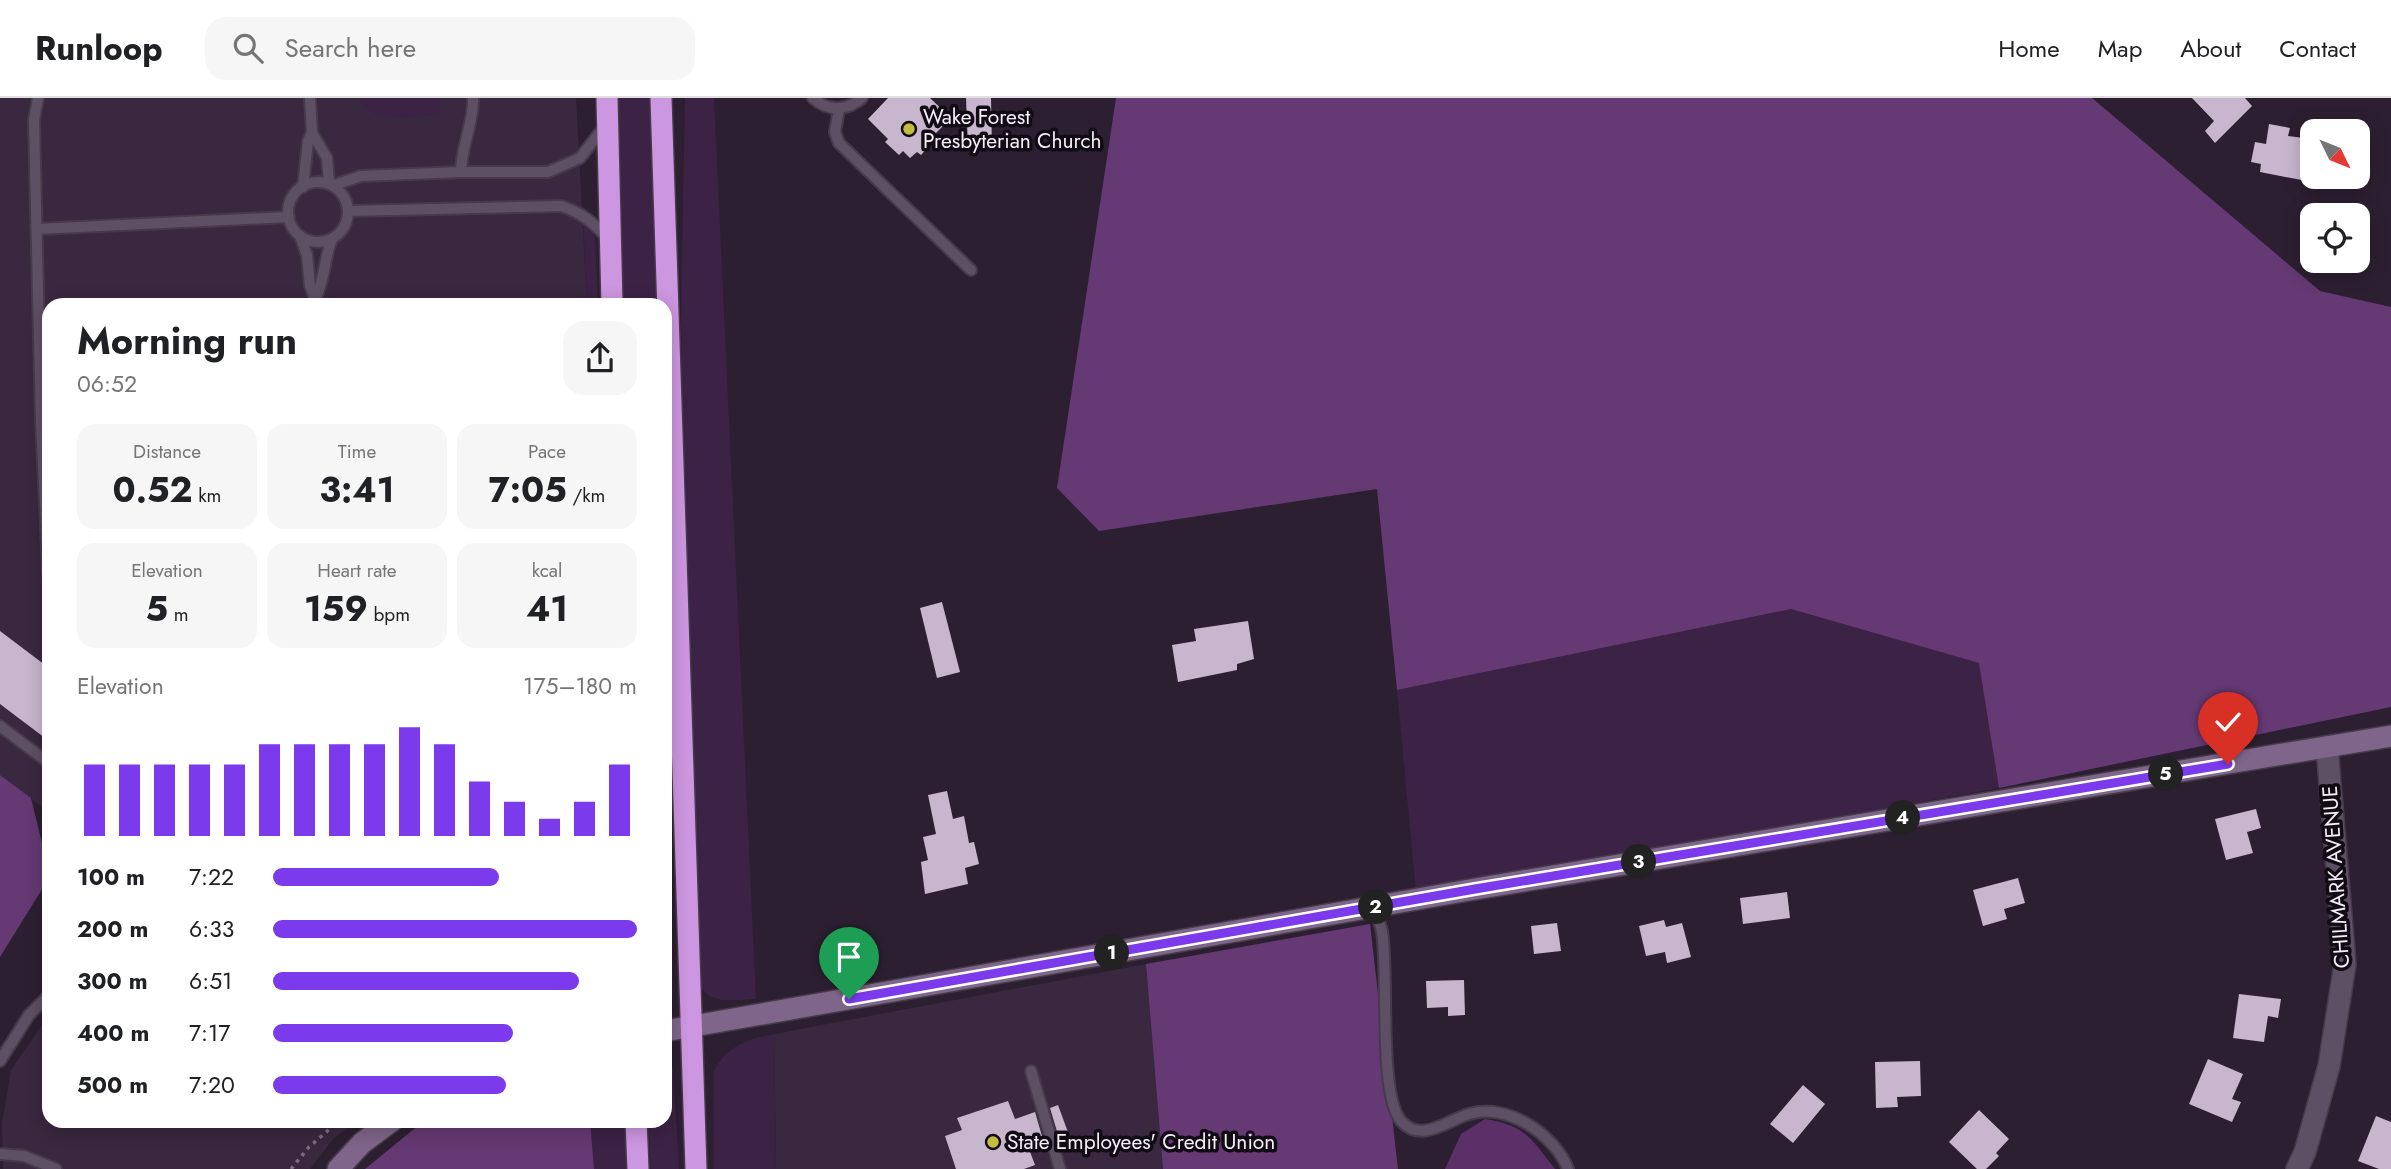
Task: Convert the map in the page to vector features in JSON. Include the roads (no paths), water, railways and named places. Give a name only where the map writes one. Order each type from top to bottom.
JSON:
[{"type":"highway","points":[[607,98],[612,298]]},
{"type":"highway","points":[[661,98],[667,298]]},
{"type":"highway","points":[[672,463],[689,1028],[696,1169]]},
{"type":"highway","points":[[636,1128],[638,1169]]},
{"type":"street","points":[[672,1030],[1373,907],[2391,736]]},
{"type":"street","name":"CHILMARK AVENUE","points":[[2297,1169],[2305,1152],[2329,1066],[2345,964],[2327,747]]},
{"type":"street","points":[[338,1169],[362,1143],[382,1128]]},
{"type":"lane","points":[[38,98],[34,120],[42,443]]},
{"type":"lane","points":[[310,98],[312,133],[303,187],[291,200],[289,217],[307,255],[310,286],[315,298]]},
{"type":"lane","points":[[461,172],[461,155],[473,109],[473,98]]},
{"type":"lane","points":[[813,98],[828,107],[839,108],[850,106],[862,98]]},
{"type":"lane","points":[[839,108],[835,132],[839,142],[971,270]]},
{"type":"lane","points":[[303,187],[361,176],[548,172],[580,158],[608,121]]},
{"type":"lane","points":[[312,133],[327,158],[331,183],[342,195],[348,211],[344,228],[332,239],[324,261],[321,290],[317,298]]},
{"type":"lane","points":[[348,211],[561,206],[580,213],[593,222],[610,241]]},
{"type":"lane","points":[[38,229],[289,217]]},
{"type":"lane","points":[[300,236],[315,242],[332,239]]},
{"type":"lane","points":[[0,726],[42,758]]},
{"type":"lane","points":[[1373,907],[1382,932],[1385,1021],[1393,1104],[1401,1121],[1413,1130],[1425,1131],[1441,1127],[1471,1113],[1495,1113],[1516,1119],[1538,1130],[1563,1157],[1568,1169]]},
{"type":"lane","points":[[0,1061],[29,1015],[42,1002]]},
{"type":"lane","points":[[1031,1071],[1060,1169]]},
{"type":"lane","points":[[0,1154],[24,1156],[42,1166],[56,1169]]},
{"type":"place","name":"Wake Forest Presbyterian Church","points":[[909,129]]},
{"type":"place","name":"State Employees' Credit Union","points":[[993,1142]]}]
